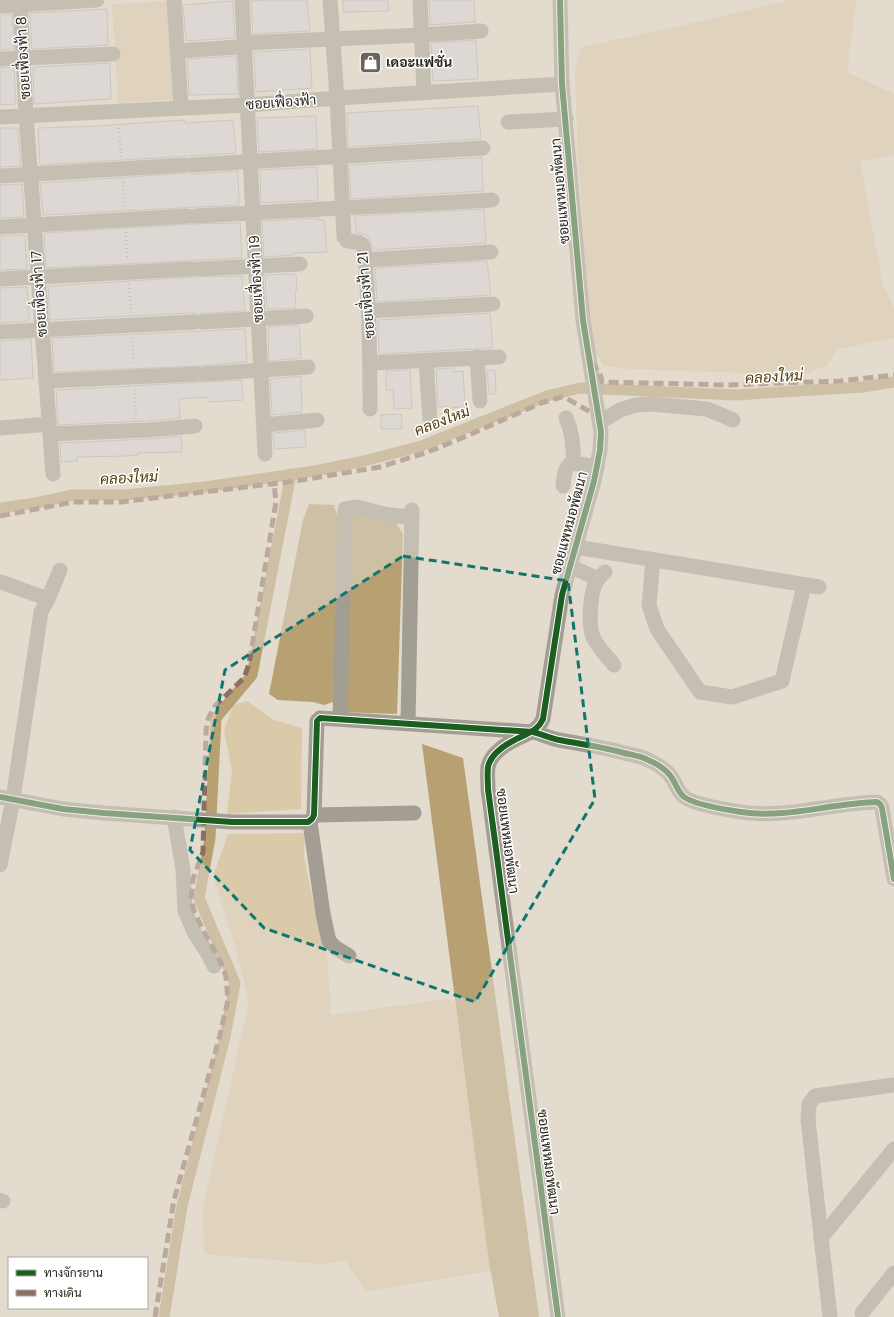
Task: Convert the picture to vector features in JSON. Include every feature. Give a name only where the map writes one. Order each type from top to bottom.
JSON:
[{"type":"street","points":[[0,6],[20,2],[97,0]]},
{"type":"street","points":[[174,0],[181,108]]},
{"type":"street","name":"ซอยเฟื่องฟ้า 19","points":[[242,0],[241,45],[247,105],[265,454]]},
{"type":"street","name":"ซอยเฟื่องฟ้า 21","points":[[330,0],[345,239],[346,241],[358,242],[364,247],[369,311],[370,409]]},
{"type":"street","points":[[420,0],[424,92]]},
{"type":"street","name":"ซอยแพหมอพัฒนา","points":[[558,1317],[488,789],[488,766],[494,755],[507,744],[533,732],[543,719],[562,595],[597,467],[601,432],[583,320],[562,84],[560,0]]},
{"type":"street","name":"ซอยเฟื่องฟ้า 8","points":[[20,2],[26,115]]},
{"type":"street","points":[[178,50],[332,38],[422,35],[481,31]]},
{"type":"street","points":[[0,59],[113,54]]},
{"type":"street","name":"ซอยเฟื่องฟ้า","points":[[0,117],[247,105],[562,84]]},
{"type":"street","name":"ซอยเฟื่องฟ้า 17","points":[[26,115],[53,474]]},
{"type":"street","points":[[508,122],[566,119]]},
{"type":"street","points":[[0,176],[483,148]]},
{"type":"street","points":[[0,227],[492,200]]},
{"type":"street","points":[[365,260],[491,252]]},
{"type":"street","points":[[0,279],[300,264]]},
{"type":"street","points":[[369,311],[493,304]]},
{"type":"street","points":[[0,332],[306,316]]},
{"type":"street","points":[[477,357],[480,401]]},
{"type":"street","points":[[370,363],[499,357]]},
{"type":"street","points":[[426,360],[430,419]]},
{"type":"street","points":[[46,381],[261,371],[308,367]]},
{"type":"street","points":[[600,422],[620,410],[644,404],[708,410],[733,420]]},
{"type":"street","points":[[566,418],[570,426],[574,450],[573,463]]},
{"type":"street","points":[[264,425],[317,420]]},
{"type":"street","points":[[0,428],[148,430],[195,426]]},
{"type":"street","points":[[563,486],[566,467],[569,464],[573,463],[597,467]]},
{"type":"street","points":[[340,718],[345,509],[357,507],[384,514],[412,515],[408,722]]},
{"type":"street","points":[[576,547],[819,587]]},
{"type":"street","points":[[653,560],[649,605],[657,629],[700,692],[732,697],[782,682],[804,585]]},
{"type":"street","points":[[569,568],[601,576],[593,590],[592,632],[599,648],[614,665]]},
{"type":"street","points":[[0,865],[6,798],[41,612],[60,570]]},
{"type":"street","points":[[1,582],[48,599]]},
{"type":"street","points":[[349,956],[336,948],[329,941],[323,914],[312,818],[316,722],[318,718],[323,717],[533,732],[558,740],[602,747],[648,760],[664,769],[672,778],[677,789],[689,800],[742,812],[765,814],[801,812],[839,805],[877,802],[882,808],[894,879]]},
{"type":"street","points":[[6,798],[63,808],[104,813],[207,819],[232,822],[414,813]]},
{"type":"street","points":[[174,817],[183,869],[185,911],[194,932],[214,966]]},
{"type":"street","points":[[830,1317],[808,1120],[809,1104],[815,1096],[894,1085]]},
{"type":"street","points":[[821,1238],[894,1150]]},
{"type":"street","points":[[862,1313],[894,1273]]},
{"type":"highlighted area","points":[[403,556],[568,581],[595,799],[475,1002],[264,928],[190,850],[225,670]]},
{"type":"shaded area","points":[[790,0],[856,0],[847,72],[894,94],[894,155],[860,161],[883,285],[894,308],[894,338],[838,349],[826,366],[802,375],[629,369],[604,365],[593,350],[578,164],[575,70],[581,47],[680,26]]},
{"type":"shaded area","points":[[167,1],[173,100],[118,103],[112,4]]},
{"type":"shaded area","points":[[309,504],[334,505],[341,528],[333,702],[324,705],[313,702],[278,700],[269,694],[303,520]]},
{"type":"shaded area","points":[[367,510],[394,520],[403,534],[397,714],[342,712],[352,516]]},
{"type":"shaded area","points":[[247,701],[274,720],[302,728],[301,809],[227,814],[232,771],[224,730],[233,705]]},
{"type":"shaded area","points":[[422,744],[463,758],[539,1317],[499,1317],[489,1262]]},
{"type":"shaded area","points":[[305,833],[304,857],[314,906],[327,956],[331,1015],[446,999],[455,1002],[491,1271],[366,1291],[345,1261],[319,1264],[204,1254],[203,1206],[249,1002],[235,946],[213,876],[228,834]]},
{"type":"building","points":[[307,0],[310,31],[253,34],[251,1]]},
{"type":"building","points":[[343,0],[388,0],[389,11],[343,12]]},
{"type":"building","points":[[429,0],[474,0],[475,22],[430,25]]},
{"type":"building","points":[[233,1],[235,38],[186,41],[183,5]]},
{"type":"building","points":[[107,9],[108,45],[32,49],[30,13]]},
{"type":"building","points":[[12,14],[14,49],[0,50],[0,15]]},
{"type":"building","points":[[476,40],[478,79],[433,81],[431,43]]},
{"type":"building","points":[[310,49],[312,88],[256,92],[254,52]]},
{"type":"building","points":[[236,56],[238,94],[189,95],[187,59]]},
{"type":"building","points":[[110,63],[111,99],[34,104],[33,67]]},
{"type":"building","points":[[14,67],[16,104],[0,105],[0,68]]},
{"type":"building","points":[[478,106],[481,139],[348,147],[347,113]]},
{"type":"building","points":[[316,116],[317,149],[259,152],[257,118]]},
{"type":"building","points":[[184,120],[185,123],[233,120],[236,153],[40,165],[38,128],[98,126]]},
{"type":"building","points":[[0,128],[18,128],[21,166],[0,167]]},
{"type":"building","points":[[482,157],[483,191],[351,199],[349,165]]},
{"type":"building","points":[[317,167],[318,200],[261,203],[260,170]]},
{"type":"building","points":[[238,171],[239,205],[43,215],[40,183]]},
{"type":"building","points":[[22,184],[24,217],[0,218],[0,185]]},
{"type":"building","points":[[484,209],[486,243],[374,250],[367,235],[356,233],[355,216]]},
{"type":"building","points":[[319,218],[319,220],[324,220],[327,252],[293,253],[294,255],[264,257],[262,221]]},
{"type":"building","points":[[240,223],[242,258],[46,268],[44,233],[191,224]]},
{"type":"building","points":[[25,235],[27,269],[0,270],[0,236]]},
{"type":"building","points":[[487,261],[491,295],[377,302],[375,268]]},
{"type":"building","points":[[296,274],[296,308],[267,309],[265,275]]},
{"type":"building","points":[[242,276],[245,311],[50,320],[48,286],[194,277]]},
{"type":"building","points":[[27,287],[29,321],[0,323],[0,288]]},
{"type":"building","points":[[490,313],[493,348],[379,354],[378,320]]},
{"type":"building","points":[[299,325],[301,358],[269,361],[268,327]]},
{"type":"building","points":[[245,329],[247,362],[200,366],[54,372],[52,338]]},
{"type":"building","points":[[31,339],[33,378],[0,380],[0,341]]},
{"type":"building","points":[[454,368],[454,372],[463,371],[465,407],[438,407],[436,369]]},
{"type":"building","points":[[410,370],[412,408],[394,409],[393,390],[386,390],[386,371]]},
{"type":"building","points":[[487,370],[495,370],[496,394],[489,394]]},
{"type":"building","points":[[301,376],[302,412],[272,415],[270,379]]},
{"type":"building","points":[[242,380],[243,400],[208,402],[208,397],[179,399],[180,418],[58,425],[56,390]]},
{"type":"building","points":[[401,414],[402,429],[381,429],[381,415]]},
{"type":"building","points":[[305,430],[306,447],[274,449],[273,433]]},
{"type":"building","points":[[181,436],[182,452],[138,453],[138,455],[127,456],[77,457],[77,461],[61,462],[60,443]]},
{"type":"waterway","name":"คลองใหม่","points":[[0,508],[36,503],[73,495],[124,495],[205,487],[315,471],[364,461],[421,446],[547,396],[580,388],[736,395],[863,387],[894,382]]},
{"type":"waterway","points":[[164,1317],[182,1206],[225,1037],[235,983],[199,898],[210,838],[216,718],[252,675],[291,474]]},
{"type":"marked path","points":[[591,362],[600,373],[602,382],[727,385],[840,381],[894,375]]},
{"type":"marked path","points":[[0,516],[73,502],[121,502],[296,481],[380,467],[425,453],[541,403],[561,397],[566,398],[599,417]]},
{"type":"marked path","points":[[155,1317],[174,1200],[219,1039],[228,1000],[226,977],[223,967],[200,924],[194,911],[191,899],[193,879],[203,852],[206,731],[208,719],[214,707],[244,678],[249,664],[276,502],[274,483]]},
{"type":"cycle path","points":[[558,1317],[488,789],[488,767],[497,751],[533,731],[540,725],[543,719],[562,595],[594,481],[600,450],[601,432],[583,320],[562,84],[560,0]]},
{"type":"cycle path","points":[[0,797],[63,809],[104,813],[232,822],[308,822],[314,815],[317,721],[320,718],[533,732],[559,740],[608,749],[645,759],[658,765],[667,772],[681,794],[687,799],[719,808],[758,814],[775,814],[877,802],[882,808],[894,879]]},
{"type":"place","name":"เดอะแฟชั่น","points":[[371,62]]}]
